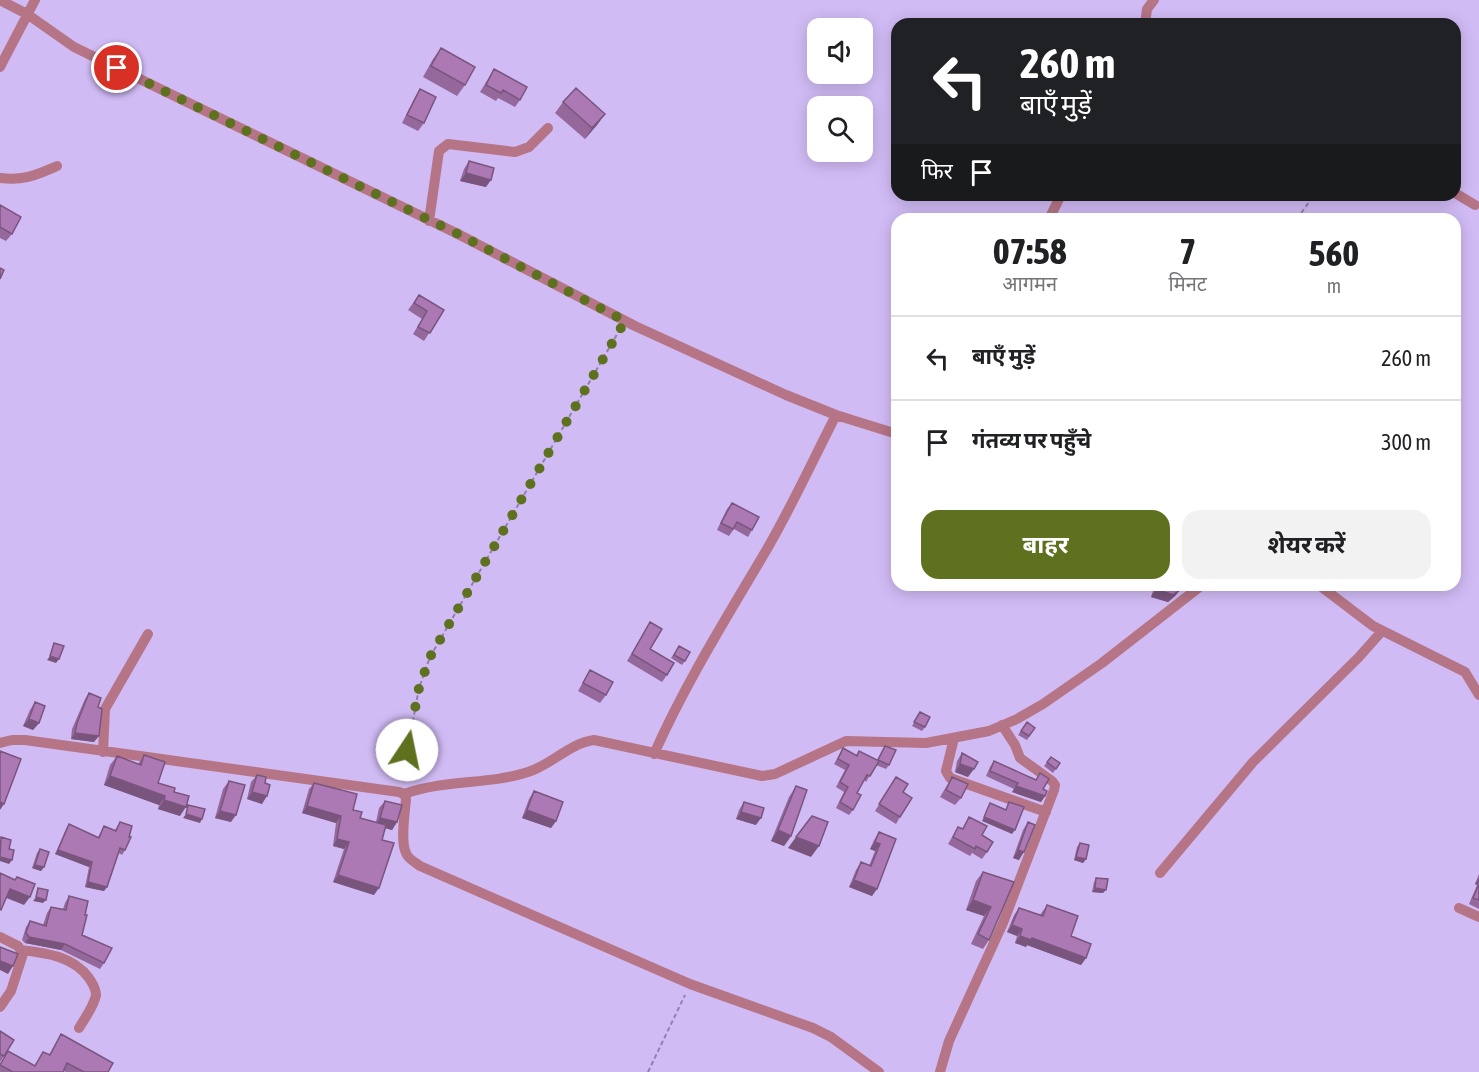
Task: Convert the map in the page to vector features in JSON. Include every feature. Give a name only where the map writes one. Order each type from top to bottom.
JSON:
[{"type":"street","points":[[0,0],[27,14],[74,48],[424,219],[625,321],[756,382],[836,415],[891,432]]},
{"type":"street","points":[[0,67],[34,0]]},
{"type":"street","points":[[1146,18],[1147,9],[1154,0]]},
{"type":"street","points":[[424,219],[439,151],[443,147],[448,144],[514,152],[529,147],[548,128]]},
{"type":"street","points":[[0,178],[27,179],[57,166]]},
{"type":"street","points":[[1461,197],[1475,205]]},
{"type":"street","points":[[654,754],[676,705],[775,535],[836,415]]},
{"type":"street","points":[[0,743],[25,740],[402,793],[529,772],[587,741],[768,776],[846,741],[926,743],[989,731],[1032,711],[1152,626],[1195,591]]},
{"type":"street","points":[[1327,591],[1382,631],[1465,672],[1479,695]]},
{"type":"street","points":[[1160,873],[1247,769],[1382,631]]},
{"type":"street","points":[[103,752],[105,709],[148,634]]},
{"type":"street","points":[[940,1072],[949,1041],[1003,923],[1055,785],[1020,758],[1015,745],[1002,725]]},
{"type":"street","points":[[954,738],[946,771],[950,778],[1046,812]]},
{"type":"street","points":[[402,793],[406,799],[404,843],[407,856],[413,861],[690,984],[813,1028],[831,1037],[879,1072]]},
{"type":"street","points":[[1459,908],[1479,917]]},
{"type":"street","points":[[0,937],[21,950],[43,952],[65,959],[86,974],[94,986],[95,996],[79,1028]]},
{"type":"street","points":[[0,1008],[16,978],[21,964],[21,950]]},
{"type":"path","points":[[402,793],[419,688],[430,657],[625,321]]},
{"type":"path","points":[[648,1072],[690,984]]},
{"type":"building","points":[[441,48],[475,67],[465,85],[431,66]]},
{"type":"building","points":[[494,69],[527,87],[520,100],[503,90],[501,93],[486,85]]},
{"type":"building","points":[[576,88],[605,114],[592,128],[563,102]]},
{"type":"building","points":[[420,89],[436,97],[424,123],[407,115]]},
{"type":"building","points":[[469,161],[494,168],[491,180],[466,173]]},
{"type":"building","points":[[0,205],[21,217],[12,234],[0,227]]},
{"type":"building","points":[[419,295],[444,310],[430,333],[418,327],[427,311],[414,303]]},
{"type":"building","points":[[732,503],[759,517],[752,530],[737,522],[733,529],[721,523]]},
{"type":"building","points":[[1162,591],[1178,591],[1173,595]]},
{"type":"building","points":[[650,622],[662,629],[650,649],[674,663],[667,675],[632,654]]},
{"type":"building","points":[[54,643],[64,646],[59,659],[50,656]]},
{"type":"building","points":[[679,646],[690,652],[685,661],[674,655]]},
{"type":"building","points":[[590,670],[613,682],[606,695],[583,683]]},
{"type":"building","points":[[89,693],[101,698],[98,707],[102,709],[99,736],[75,733]]},
{"type":"building","points":[[35,702],[45,706],[39,723],[29,719]]},
{"type":"building","points":[[920,712],[930,717],[925,727],[914,722]]},
{"type":"building","points":[[1027,722],[1035,728],[1029,736],[1021,731]]},
{"type":"building","points":[[885,746],[896,750],[889,765],[878,760]]},
{"type":"building","points":[[843,748],[857,756],[859,751],[879,761],[870,776],[867,775],[857,793],[861,795],[853,810],[840,802],[848,787],[840,782],[849,765],[838,759]]},
{"type":"building","points":[[0,751],[21,759],[4,804],[0,802]]},
{"type":"building","points":[[962,753],[978,762],[974,769],[960,764]]},
{"type":"building","points":[[144,755],[165,762],[158,783],[175,788],[174,792],[189,796],[186,807],[164,800],[165,796],[110,776],[117,756],[141,765]]},
{"type":"building","points":[[1051,757],[1060,763],[1056,769],[1047,762]]},
{"type":"building","points":[[994,761],[1036,780],[1040,773],[1049,779],[1043,789],[1047,791],[1045,796],[1016,786],[1018,783],[990,771]]},
{"type":"building","points":[[257,775],[266,777],[265,783],[270,785],[267,796],[252,792]]},
{"type":"building","points":[[896,777],[908,784],[903,792],[912,798],[900,817],[879,804]]},
{"type":"building","points":[[952,777],[968,784],[961,798],[946,790]]},
{"type":"building","points":[[229,781],[245,785],[236,815],[220,811]]},
{"type":"building","points":[[314,783],[357,794],[353,810],[362,812],[360,818],[386,825],[382,840],[394,843],[379,888],[338,875],[349,842],[337,839],[341,816],[307,806]]},
{"type":"building","points":[[796,786],[807,790],[791,836],[778,830]]},
{"type":"building","points":[[534,791],[563,802],[556,821],[527,810]]},
{"type":"building","points":[[385,801],[402,805],[397,822],[380,818]]},
{"type":"building","points":[[744,802],[764,808],[761,818],[741,812]]},
{"type":"building","points":[[1009,802],[1024,807],[1015,830],[984,817],[990,803],[1006,810]]},
{"type":"building","points":[[188,805],[205,809],[202,819],[186,814]]},
{"type":"building","points":[[812,816],[828,822],[819,846],[796,837]]},
{"type":"building","points":[[969,817],[987,826],[982,835],[993,842],[987,852],[976,846],[975,849],[953,837],[958,827],[963,829]]},
{"type":"building","points":[[120,822],[132,826],[129,837],[131,837],[125,850],[120,848],[107,887],[88,882],[92,862],[58,850],[69,824],[99,838],[104,826],[116,831]]},
{"type":"building","points":[[1028,822],[1035,825],[1024,852],[1018,850]]},
{"type":"building","points":[[879,832],[896,839],[877,889],[854,880],[861,862],[871,866],[880,844],[875,842]]},
{"type":"building","points":[[1,837],[11,840],[9,849],[14,850],[12,860],[0,857]]},
{"type":"building","points":[[1080,843],[1089,845],[1086,859],[1076,857]]},
{"type":"building","points":[[40,849],[49,852],[44,867],[35,865]]},
{"type":"building","points":[[983,872],[1014,882],[989,940],[978,934],[991,907],[973,900]]},
{"type":"building","points":[[0,873],[15,880],[17,877],[35,884],[30,897],[10,889],[1,910]]},
{"type":"building","points":[[1096,878],[1108,879],[1106,890],[1095,888]]},
{"type":"building","points":[[1479,884],[1479,900],[1473,898]]},
{"type":"building","points":[[38,888],[48,890],[46,900],[36,897]]},
{"type":"building","points":[[69,896],[88,901],[82,935],[112,948],[104,963],[65,944],[29,937],[26,933],[30,921],[46,926],[51,907],[66,910]]},
{"type":"building","points":[[1047,905],[1078,916],[1071,936],[1091,944],[1086,958],[1032,938],[1031,940],[1020,936],[1022,929],[1012,925],[1019,908],[1043,916]]},
{"type":"building","points":[[0,947],[18,954],[13,966],[0,961]]},
{"type":"building","points":[[0,1031],[14,1040],[4,1056],[0,1054]]},
{"type":"building","points":[[61,1034],[113,1063],[108,1072],[84,1072],[67,1063],[63,1072],[13,1072],[0,1065],[8,1051],[35,1066],[43,1052],[50,1055]]},
{"type":"route","points":[[117,68],[390,203],[458,234],[625,321],[430,657],[419,688],[407,750]]}]
